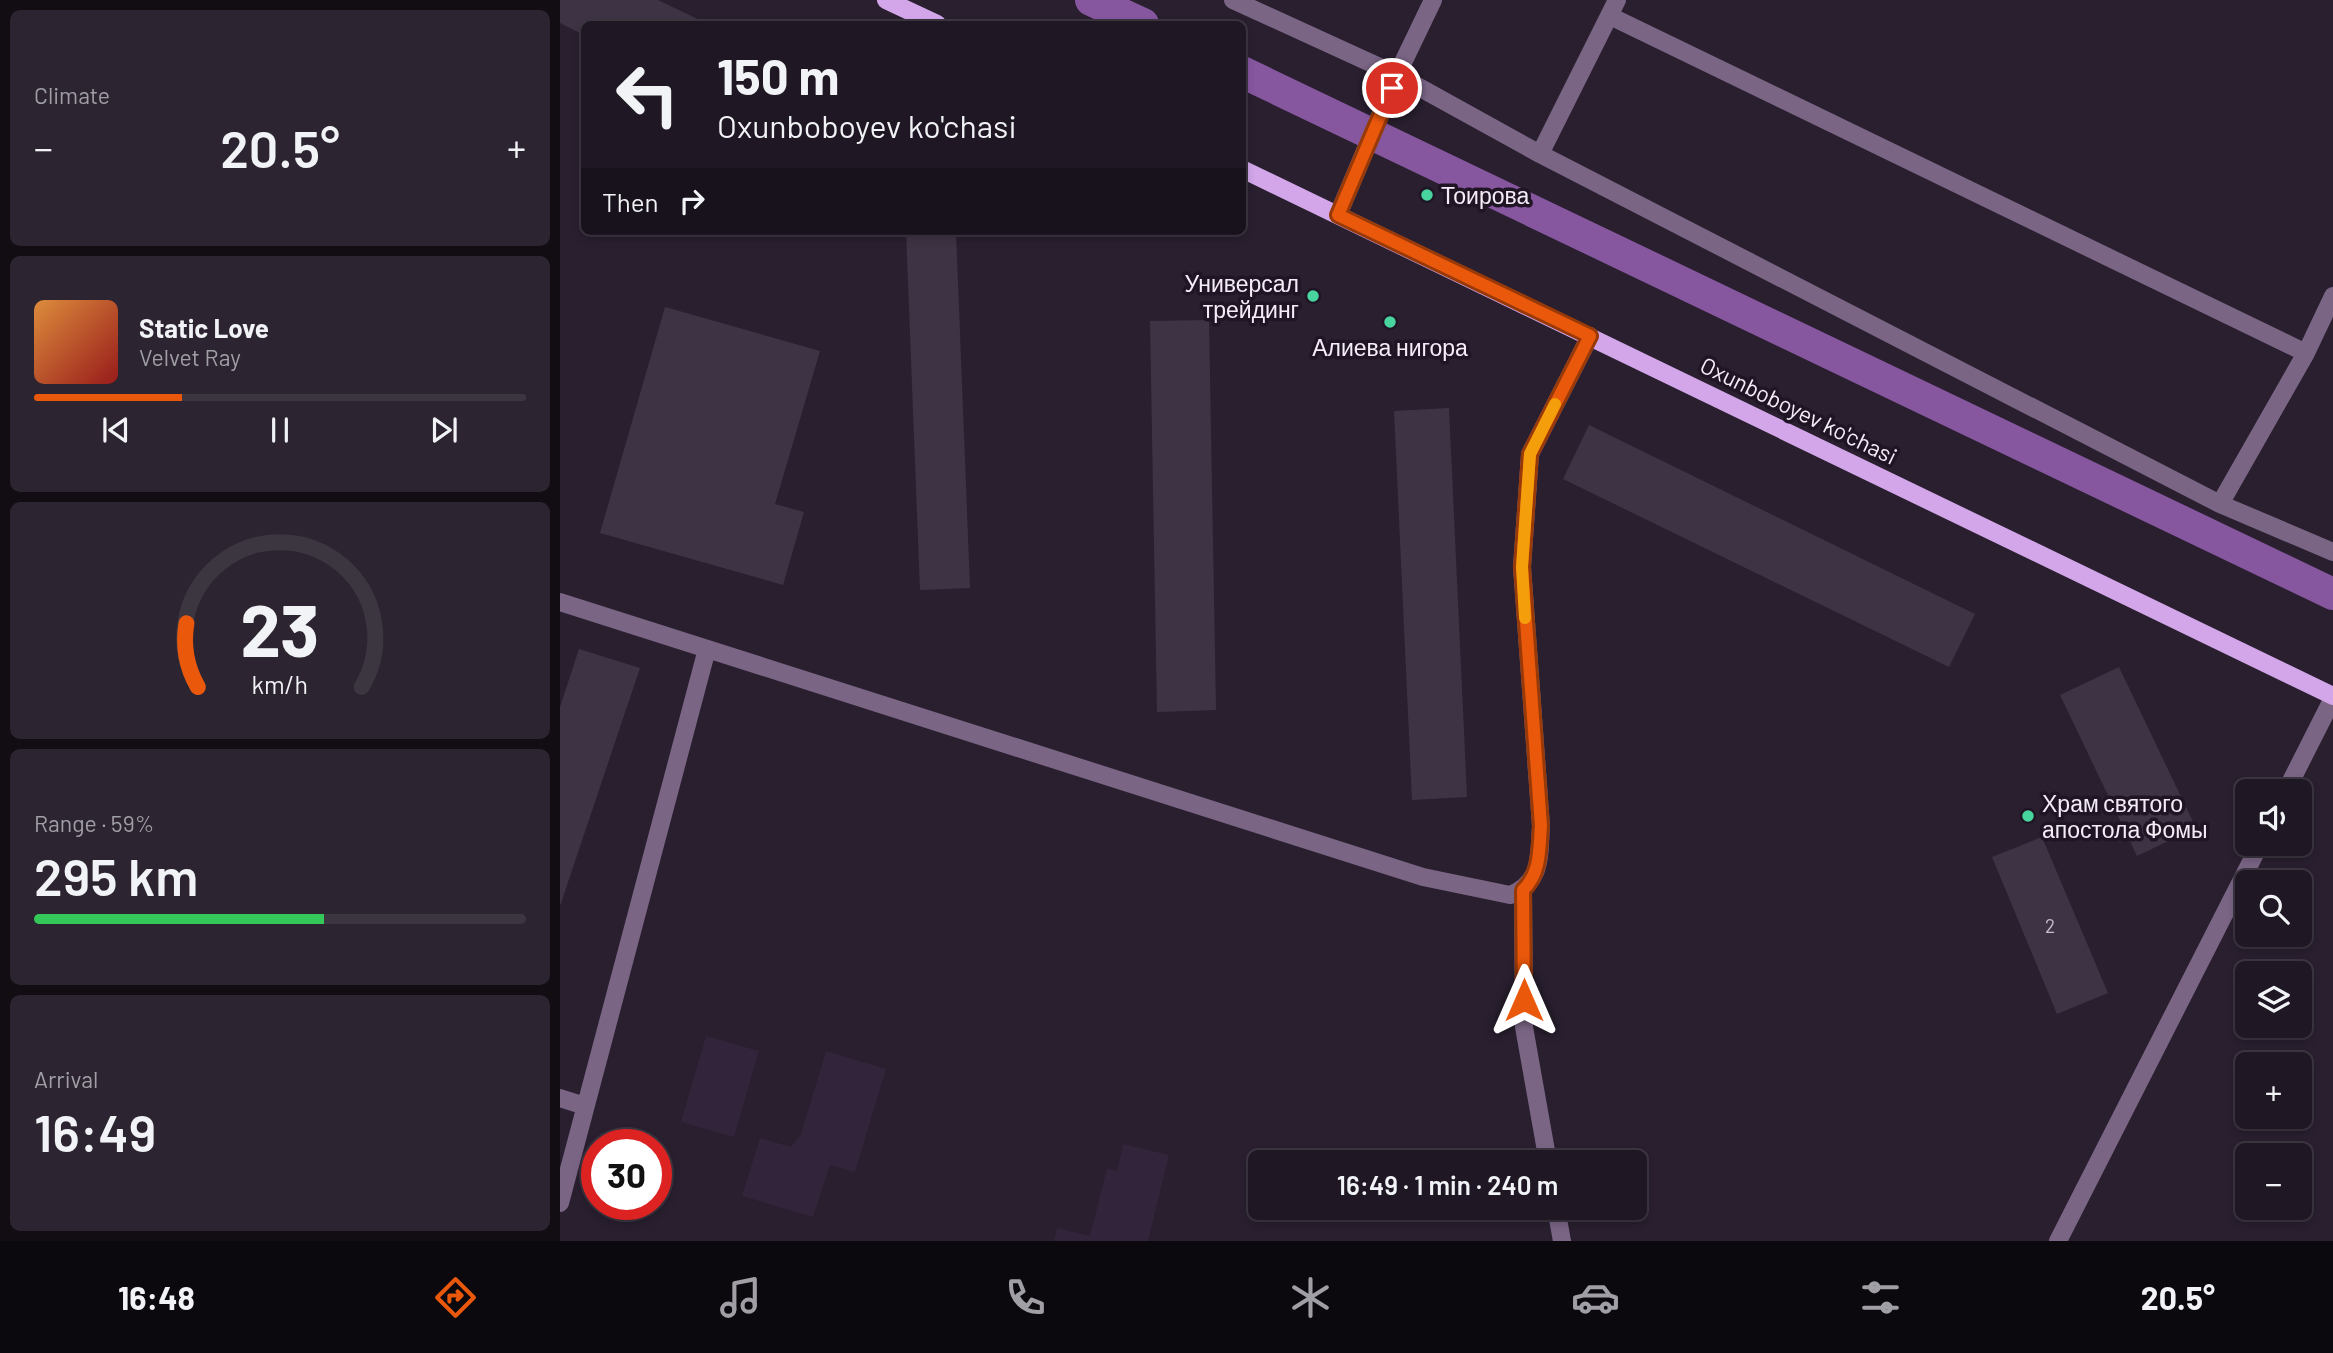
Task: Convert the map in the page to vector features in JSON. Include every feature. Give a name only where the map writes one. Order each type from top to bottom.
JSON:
[{"type":"main road","points":[[886,0],[931,21]]},
{"type":"main road","name":"Oxunboboyev ko'chasi","points":[[1246,171],[2333,697]]},
{"type":"street","points":[[1233,0],[1397,75],[1540,154],[2220,504],[2333,552]]},
{"type":"street","points":[[1338,215],[1397,75],[1433,0]]},
{"type":"street","points":[[1540,154],[1613,8],[2306,353]]},
{"type":"street","points":[[2220,504],[2306,353],[2333,296]]},
{"type":"street","points":[[560,602],[1423,877],[1510,895],[1523,890],[1532,881],[1538,863],[1541,826],[1522,567],[1530,454],[1590,336]]},
{"type":"street","points":[[560,1203],[707,649]]},
{"type":"street","points":[[2292,779],[2333,697]]},
{"type":"street","points":[[2059,1241],[2254,856]]},
{"type":"street","points":[[1523,890],[1524,1027],[1546,1150]]},
{"type":"street","points":[[560,1098],[585,1106]]},
{"type":"street","points":[[1558,1220],[1562,1241]]},
{"type":"shaded area","points":[[706,1036],[759,1051],[734,1137],[681,1122]]},
{"type":"shaded area","points":[[826,1051],[886,1069],[855,1172],[830,1165],[813,1217],[742,1196],[760,1138],[791,1147],[801,1134]]},
{"type":"shaded area","points":[[1123,1144],[1169,1155],[1148,1241],[1054,1241],[1057,1228],[1090,1236],[1107,1168],[1117,1171]]},
{"type":"building","points":[[560,0],[658,0],[702,21],[581,21],[581,34],[560,23]]},
{"type":"building","points":[[906,235],[956,235],[970,588],[920,590]]},
{"type":"building","points":[[665,307],[820,351],[775,504],[804,512],[783,585],[600,533]]},
{"type":"building","points":[[1209,320],[1216,710],[1157,712],[1150,321]]},
{"type":"building","points":[[1449,408],[1467,797],[1412,800],[1394,411]]},
{"type":"building","points":[[1589,425],[1975,614],[1949,667],[1563,479]]},
{"type":"building","points":[[579,649],[640,668],[560,906],[560,707]]},
{"type":"building","points":[[2119,667],[2196,828],[2137,856],[2060,695]]},
{"type":"building","points":[[2042,837],[2108,993],[2057,1014],[1992,857]]},
{"type":"waterway","points":[[1091,0],[1136,21]]},
{"type":"waterway","points":[[1246,74],[2333,594]]},
{"type":"slow traffic","points":[[1525,618],[1522,567],[1530,454],[1555,404]]},
{"type":"place","name":"Тоирова","points":[[1427,195]]},
{"type":"place","name":"Универсал трейдинг","points":[[1313,296]]},
{"type":"place","name":"Алиева нигора","points":[[1390,322]]},
{"type":"place","name":"Храм святого апостола Фомы","points":[[2028,816]]},
{"type":"route","points":[[1392,88],[1338,215],[1590,336],[1530,454],[1522,567],[1541,826],[1538,863],[1532,881],[1523,890],[1524,1000]]}]
